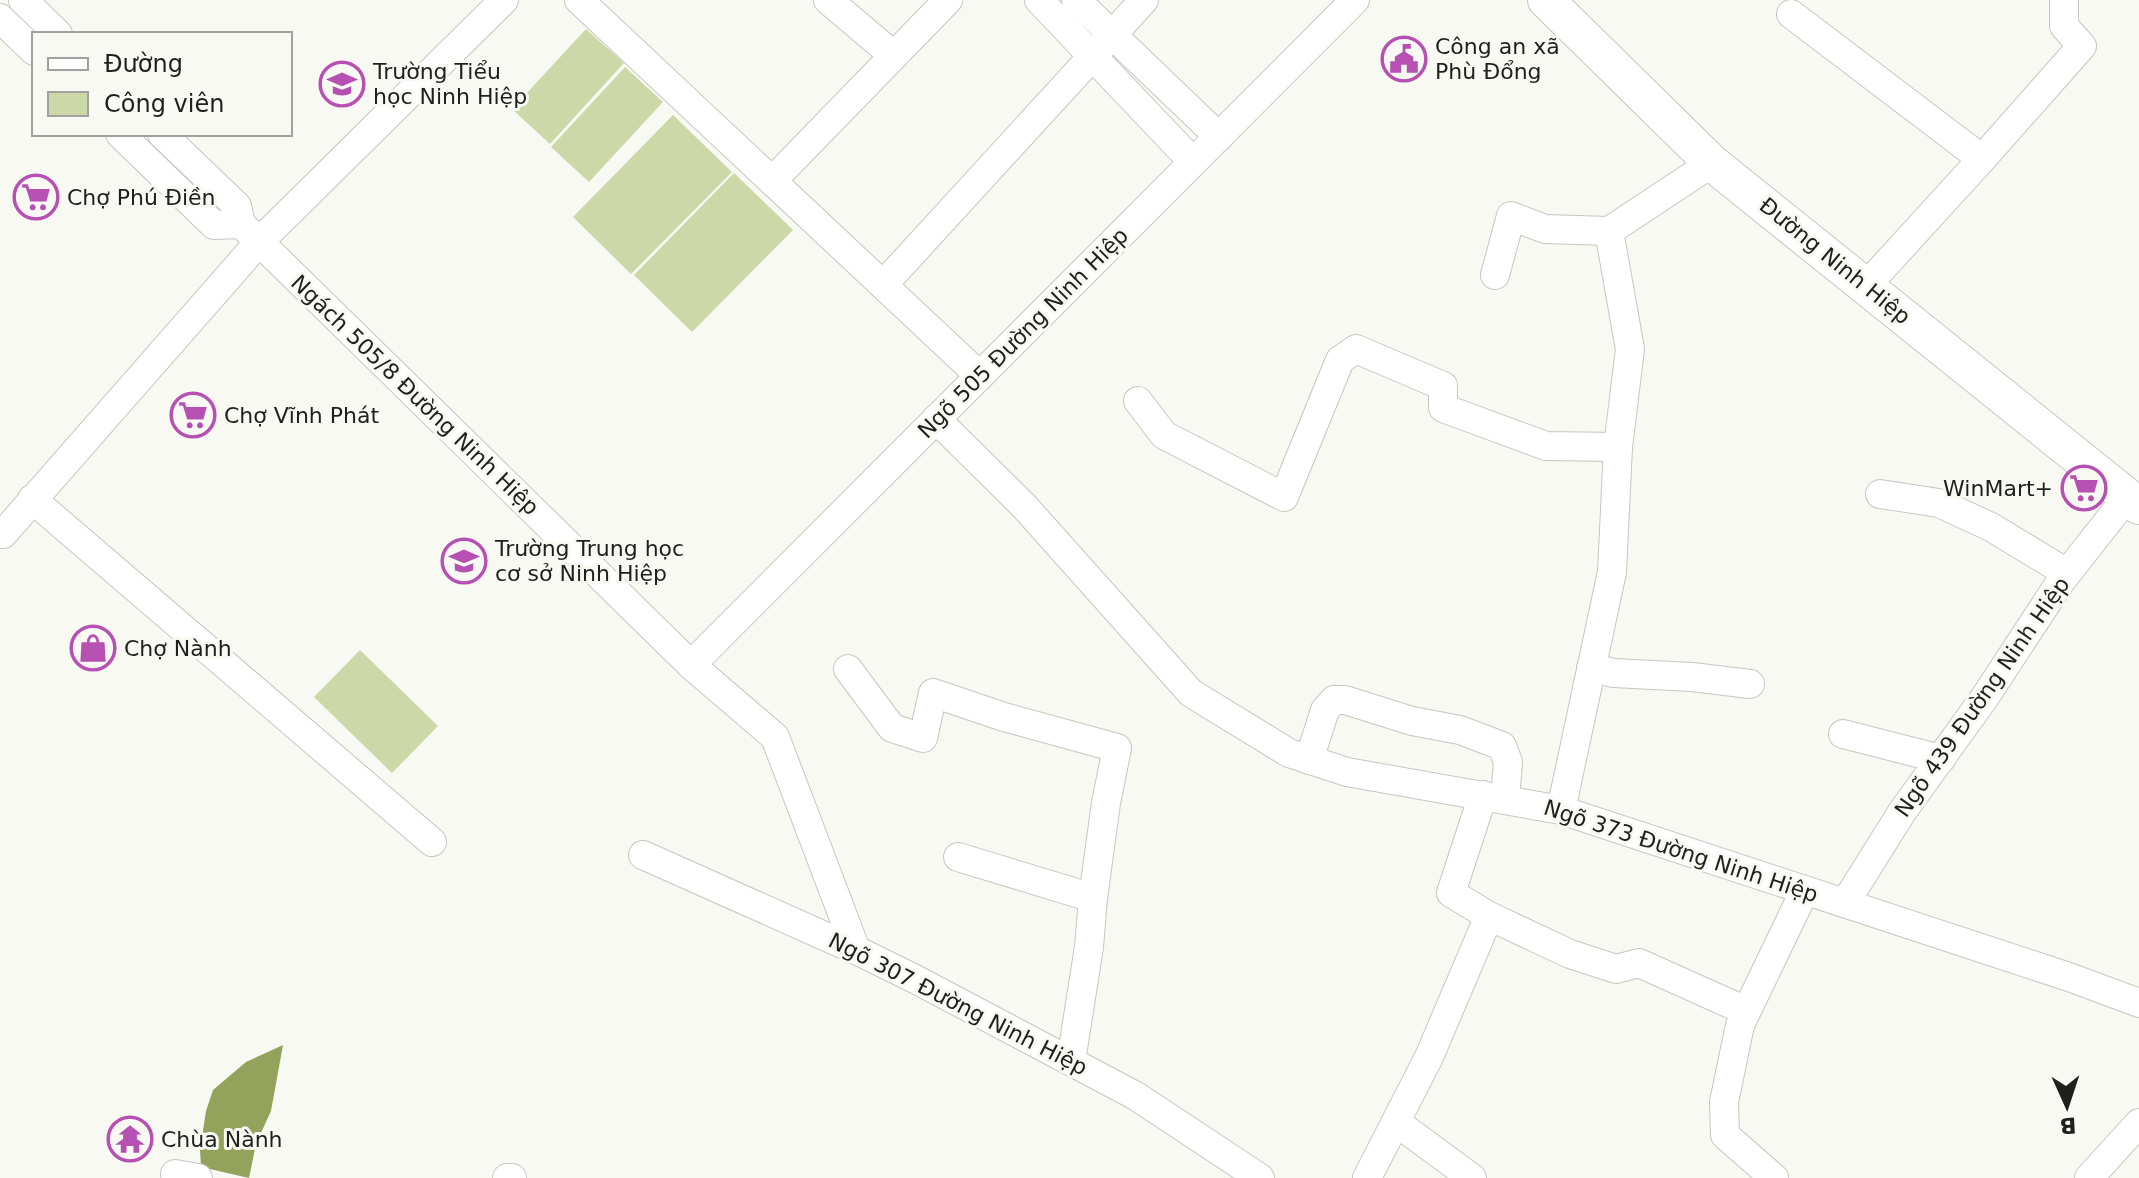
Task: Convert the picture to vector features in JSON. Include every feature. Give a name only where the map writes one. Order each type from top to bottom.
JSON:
[{"type":"main road","name":"Đường Ninh Hiệp","points":[[1546,0],[1712,163],[2133,501]]},
{"type":"street","points":[[23,0],[56,32]]},
{"type":"street","points":[[3,534],[250,233],[504,0]]},
{"type":"street","points":[[579,0],[980,376]]},
{"type":"street","points":[[828,0],[893,55]]},
{"type":"street","points":[[772,181],[948,0]]},
{"type":"street","points":[[1039,0],[1193,162]]},
{"type":"street","points":[[1076,0],[1219,137]]},
{"type":"street","points":[[883,285],[1144,0]]},
{"type":"street","name":"Ngõ 505 Đường Ninh Hiệp","points":[[691,665],[1355,0]]},
{"type":"street","points":[[1866,286],[2082,46],[2064,26],[2064,0]]},
{"type":"street","points":[[1791,14],[1982,159]]},
{"type":"street","points":[[0,18],[32,49]]},
{"type":"street","points":[[122,136],[214,225],[250,233]]},
{"type":"street","name":"Ngách 505/8 Đường Ninh Hiệp","points":[[164,136],[237,206],[250,233],[691,665],[775,737],[856,950]]},
{"type":"street","points":[[1495,275],[1511,216],[1545,229],[1609,231],[1712,163]]},
{"type":"street","points":[[1561,810],[1612,572],[1618,447],[1630,349],[1609,231]]},
{"type":"street","points":[[1138,401],[1164,435],[1284,497],[1340,360],[1356,349],[1443,386],[1443,408],[1531,441],[1546,446],[1618,447]]},
{"type":"street","name":"Ngõ 373 Đường Ninh Hiệp","points":[[936,419],[1024,506],[1191,693],[1289,753],[1347,772],[1561,810],[2069,977],[2139,1003]]},
{"type":"street","points":[[1880,494],[1939,503],[1991,527],[2067,573]]},
{"type":"street","points":[[32,499],[432,842]]},
{"type":"street","name":"Ngõ 439 Đường Ninh Hiệp","points":[[1845,903],[1902,812],[1985,697],[2067,573],[2133,501]]},
{"type":"street","points":[[1591,668],[1614,673],[1750,684]]},
{"type":"street","points":[[848,669],[892,728],[923,738],[933,693],[1004,717],[1117,748],[1106,803],[1089,947],[1071,1061]]},
{"type":"street","points":[[1309,760],[1325,710],[1334,700],[1345,700],[1412,721],[1460,730],[1502,746],[1508,762],[1451,893],[1489,916],[1570,954],[1616,969],[1639,963],[1746,1011]]},
{"type":"street","points":[[1843,734],[1941,759]]},
{"type":"street","name":"Ngõ 307 Đường Ninh Hiệp","points":[[643,855],[915,979],[1136,1096],[1260,1178]]},
{"type":"street","points":[[958,857],[1093,898]]},
{"type":"street","points":[[1774,1178],[1725,1135],[1724,1102],[1740,1025],[1805,890]]},
{"type":"street","points":[[1367,1178],[1429,1057],[1489,916]]},
{"type":"street","points":[[1396,1122],[1472,1178]]},
{"type":"street","points":[[2089,1178],[2139,1123]]},
{"type":"green space","points":[[586,29],[624,63],[550,144],[512,109]]},
{"type":"green space","points":[[625,67],[663,102],[589,182],[551,147]]},
{"type":"green space","points":[[673,115],[732,172],[631,274],[573,217]]},
{"type":"green space","points":[[734,173],[793,230],[692,332],[634,275]]},
{"type":"green space","points":[[360,650],[438,726],[392,773],[314,697]]},
{"type":"shaded area","points":[[283,1045],[271,1111],[256,1144],[249,1178],[201,1167],[200,1150],[206,1111],[213,1090],[246,1062]]},
{"type":"place","name":"Công an xã Phù Đổng","points":[[1404,59]]},
{"type":"place","name":"Trường Tiểu học Ninh Hiệp","points":[[342,84]]},
{"type":"place","name":"Chợ Phú Điền","points":[[36,197]]},
{"type":"place","name":"Chợ Vĩnh Phát","points":[[193,415]]},
{"type":"place","name":"WinMart+","points":[[2084,488]]},
{"type":"place","name":"Trường Trung học cơ sở Ninh Hiệp","points":[[464,561]]},
{"type":"place","name":"Chợ Nành","points":[[93,648]]},
{"type":"place","name":"Chùa Nành","points":[[130,1139]]}]
